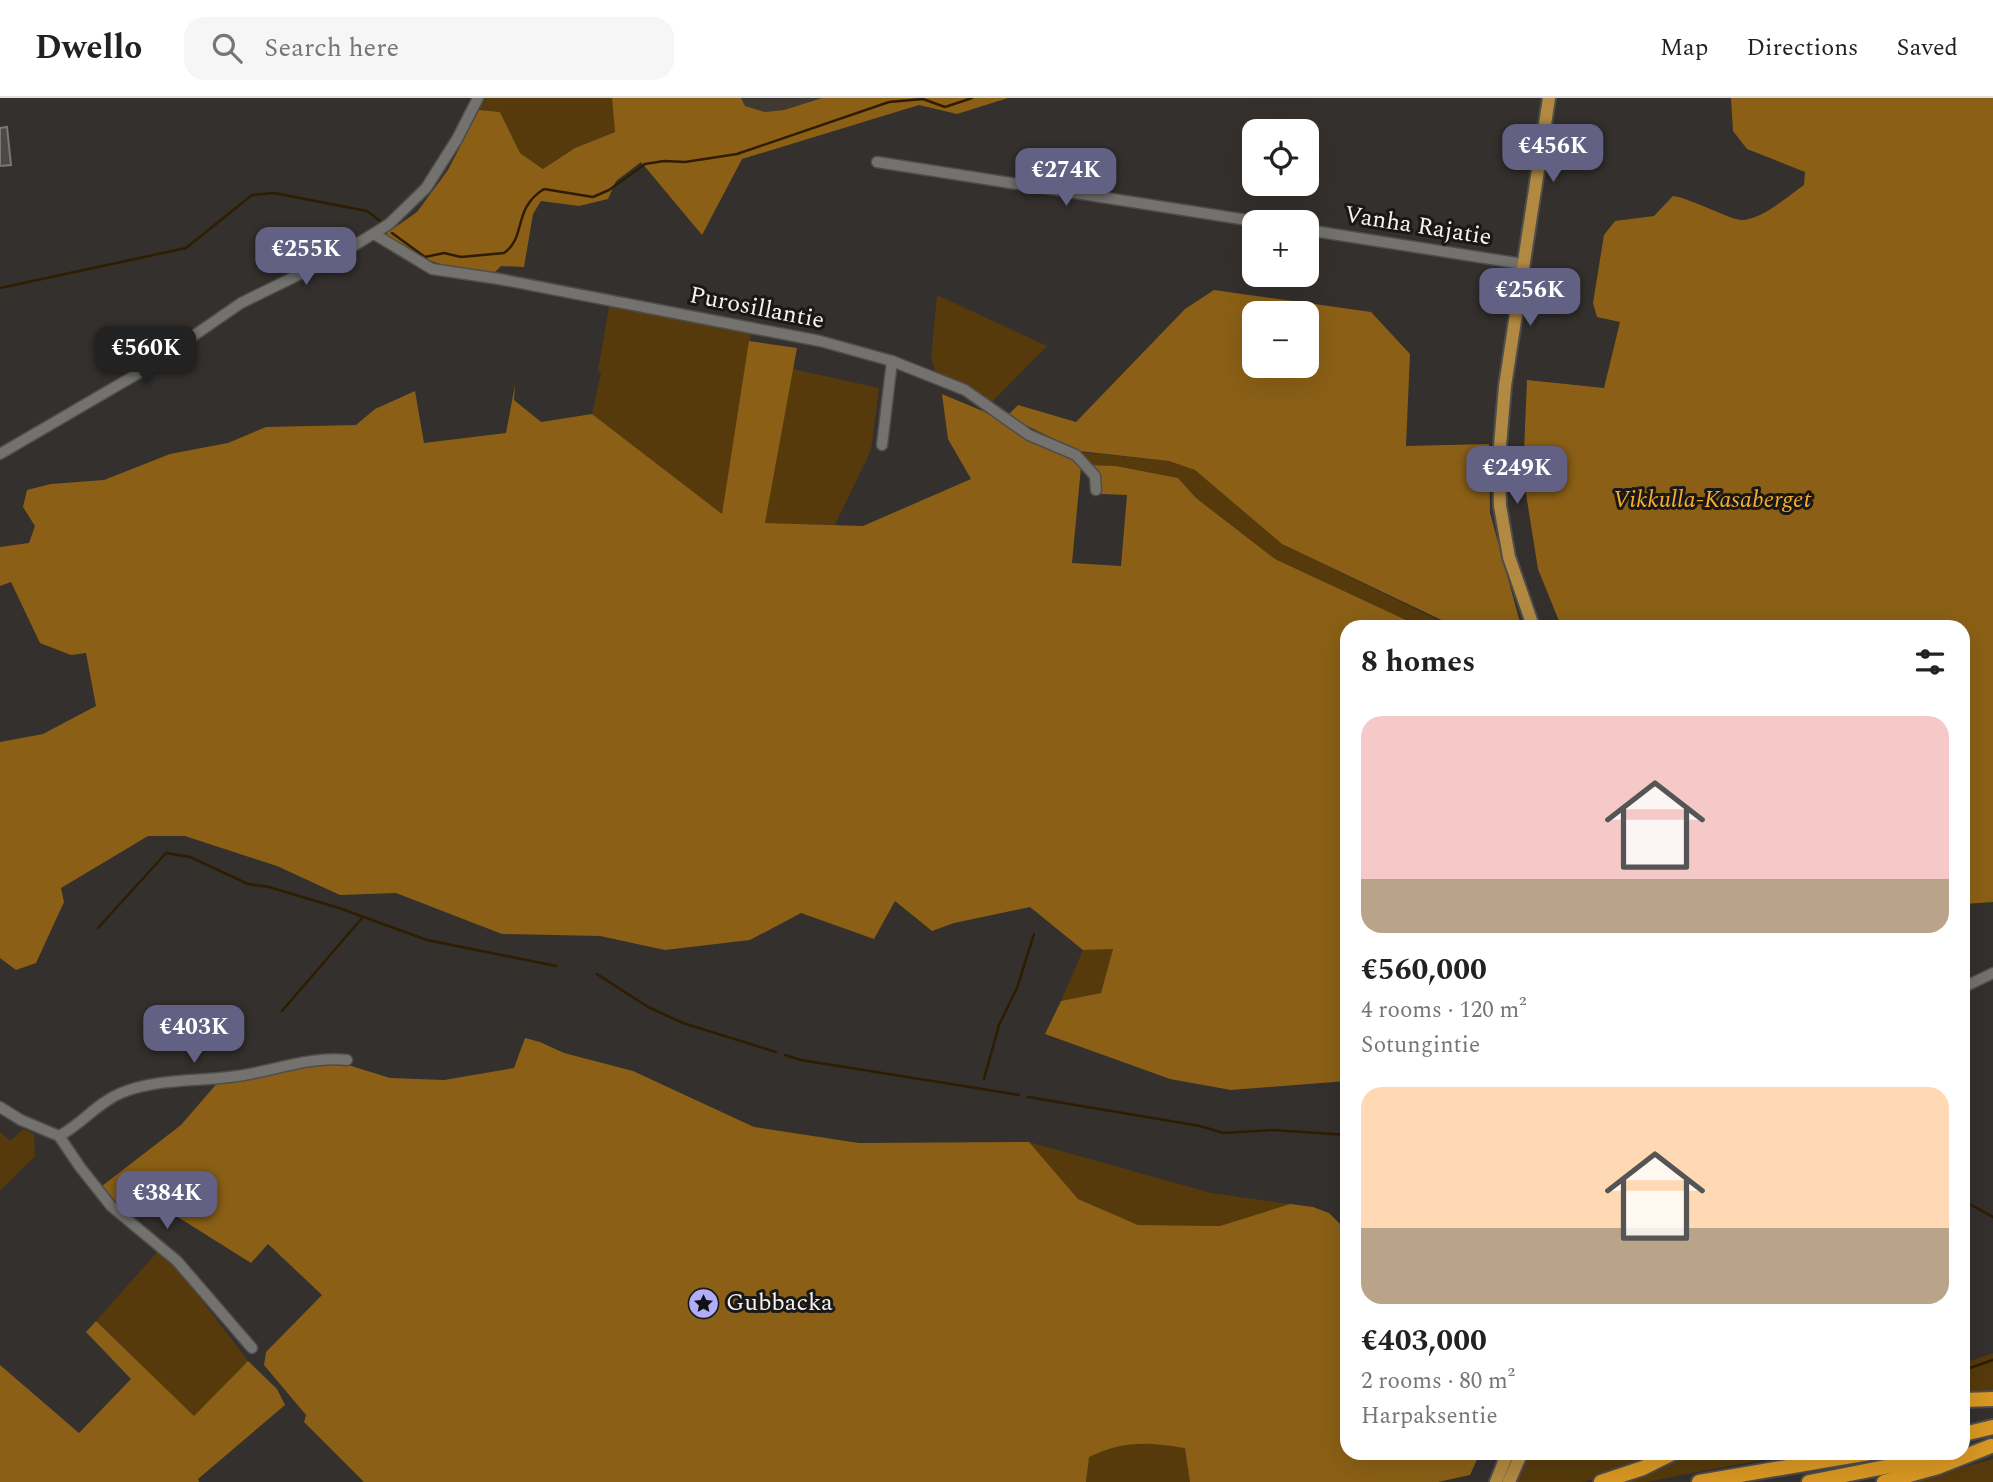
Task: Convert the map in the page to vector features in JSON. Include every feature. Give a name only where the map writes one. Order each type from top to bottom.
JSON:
[{"type":"highway","points":[[1970,1400],[1993,1399]]},
{"type":"highway","points":[[1970,1433],[1993,1427]]},
{"type":"highway","points":[[1970,1450],[1992,1446]]},
{"type":"highway","points":[[1970,1455],[1992,1446]]},
{"type":"highway","points":[[1601,1482],[1659,1460]]},
{"type":"highway","points":[[1699,1482],[1827,1460]]},
{"type":"highway","points":[[1809,1482],[1921,1460]]},
{"type":"highway","points":[[1884,1482],[1956,1460]]},
{"type":"main road","points":[[1531,620],[1509,557],[1500,506],[1499,458],[1505,386],[1549,98]]},
{"type":"main road","points":[[1496,1482],[1505,1460]]},
{"type":"main road","points":[[1509,1482],[1519,1460]]},
{"type":"street","points":[[0,454],[144,370],[241,303],[374,234],[398,217],[426,188],[452,148],[478,98]]},
{"type":"street","points":[[877,162],[1242,219]]},
{"type":"street","name":"Vanha Rajatie","points":[[1319,232],[1523,264]]},
{"type":"street","name":"Purosillantie","points":[[374,234],[432,269],[499,279],[766,330],[820,341],[892,361],[965,390],[1029,435],[1076,455],[1095,476],[1096,490]]},
{"type":"street","points":[[882,445],[892,361]]},
{"type":"street","points":[[1970,984],[1993,973]]},
{"type":"street","points":[[59,1136],[80,1124],[114,1096],[153,1084],[234,1077],[302,1062],[347,1060]]},
{"type":"street","points":[[0,1107],[21,1120],[59,1136],[111,1206],[177,1261],[252,1348]]},
{"type":"shaded area","points":[[485,98],[612,98],[615,132],[575,148],[543,169],[520,153],[500,112],[479,110]]},
{"type":"shaded area","points":[[741,98],[822,98],[784,110],[765,112],[745,106]]},
{"type":"shaded area","points":[[937,295],[1047,346],[991,403],[936,374],[931,358]]},
{"type":"shaded area","points":[[610,301],[752,328],[722,514],[592,414],[601,373],[598,371]]},
{"type":"shaded area","points":[[793,369],[879,388],[871,450],[835,525],[765,523]]},
{"type":"shaded area","points":[[1079,452],[1169,461],[1195,470],[1282,544],[1438,620],[1406,620],[1275,559],[1196,498],[1178,478],[1116,466],[1090,465]]},
{"type":"shaded area","points":[[1113,949],[1101,993],[1061,1001],[1083,950]]},
{"type":"shaded area","points":[[23,1129],[34,1134],[35,1156],[0,1191],[0,1132],[10,1141]]},
{"type":"shaded area","points":[[1029,1142],[1211,1193],[1290,1204],[1220,1226],[1138,1225],[1078,1199]]},
{"type":"shaded area","points":[[159,1250],[175,1265],[248,1361],[194,1416],[96,1321]]},
{"type":"shaded area","points":[[1993,1353],[1993,1392],[1970,1394],[1970,1361]]},
{"type":"shaded area","points":[[1145,1441],[1186,1448],[1190,1482],[1086,1482],[1088,1457],[1109,1447]]},
{"type":"shaded area","points":[[1993,1459],[1993,1482],[1909,1482]]},
{"type":"shaded area","points":[[1528,1460],[1647,1460],[1582,1482],[1517,1482]]},
{"type":"shaded area","points":[[1672,1460],[1762,1460],[1646,1482],[1619,1482]]},
{"type":"green space","points":[[612,98],[741,98],[745,106],[765,112],[784,110],[822,98],[1008,98],[957,114],[919,105],[742,159],[702,235],[641,162],[616,181],[608,199],[579,206],[541,201],[533,214],[524,267],[501,266],[495,272],[463,269],[427,259],[386,238],[387,233],[417,212],[448,170],[479,110],[500,112],[520,153],[543,169],[575,148],[615,132]]},
{"type":"green space","name":"Vikkulla-Kasaberget","points":[[1731,98],[1993,98],[1993,902],[1970,904],[1970,620],[1559,620],[1538,569],[1523,475],[1527,380],[1604,388],[1620,322],[1597,317],[1593,303],[1604,235],[1615,221],[1654,216],[1673,196],[1741,220],[1749,219],[1766,212],[1804,185],[1805,172],[1747,149],[1733,131]]},
{"type":"green space","points":[[1214,290],[1292,301],[1242,301],[1242,378],[1319,378],[1319,305],[1371,312],[1410,354],[1406,446],[1489,444],[1490,513],[1519,620],[1441,620],[1282,544],[1195,470],[1169,461],[1079,451],[1007,416],[1018,405],[1076,422],[1185,309]]},
{"type":"green space","points":[[749,341],[797,348],[765,523],[863,526],[971,479],[948,439],[942,394],[985,412],[1027,438],[1073,458],[1081,467],[1072,563],[1121,566],[1127,495],[1101,494],[1098,477],[1090,465],[1116,466],[1178,478],[1196,498],[1275,559],[1406,620],[1340,620],[1340,1082],[1231,1090],[1170,1079],[1045,1034],[1061,1001],[1101,993],[1113,949],[1083,950],[1030,907],[954,923],[932,931],[895,901],[874,939],[801,913],[750,940],[665,950],[600,936],[502,934],[396,893],[340,895],[277,866],[185,836],[148,836],[61,888],[64,902],[36,963],[16,970],[0,958],[0,742],[43,734],[96,706],[86,653],[71,655],[40,643],[11,582],[0,586],[0,547],[29,543],[35,526],[23,507],[27,490],[51,484],[104,480],[170,454],[228,443],[266,427],[356,425],[375,409],[415,391],[424,443],[506,433],[515,385],[514,400],[541,422],[592,414],[722,514]]},
{"type":"green space","points":[[525,1038],[564,1053],[633,1071],[754,1127],[859,1143],[1029,1142],[1078,1199],[1138,1225],[1220,1226],[1290,1204],[1313,1207],[1329,1213],[1340,1224],[1340,1460],[1477,1460],[1470,1475],[1438,1482],[1190,1482],[1185,1448],[1136,1444],[1102,1451],[1089,1457],[1086,1482],[364,1482],[304,1422],[306,1415],[264,1365],[266,1352],[322,1295],[268,1244],[251,1263],[157,1204],[126,1214],[102,1186],[181,1125],[219,1081],[323,1062],[345,1064],[390,1078],[444,1080],[514,1068]]},
{"type":"green space","points":[[96,1321],[194,1416],[248,1361],[277,1389],[285,1405],[198,1479],[199,1482],[0,1482],[0,1365],[79,1433],[131,1379],[86,1332]]},
{"type":"building","points":[[7,127],[11,165],[0,166],[0,128]]},
{"type":"waterway","points":[[392,233],[425,257],[444,253],[461,257],[504,253],[515,239],[527,205],[544,189],[593,197],[609,190],[645,164],[685,162],[737,154],[889,102],[923,99],[945,107],[972,98]]},
{"type":"waterway","points":[[0,288],[186,248],[252,195],[274,193],[367,211],[380,221]]},
{"type":"waterway","points":[[98,928],[166,853],[190,857],[248,884],[269,887],[339,908],[427,940],[556,966]]},
{"type":"waterway","points":[[282,1011],[362,918]]},
{"type":"waterway","points":[[984,1079],[999,1025],[1017,988],[1034,934]]},
{"type":"waterway","points":[[597,974],[648,1007],[683,1023],[776,1052]]},
{"type":"waterway","points":[[785,1055],[801,1060],[1019,1095]]},
{"type":"waterway","points":[[1028,1097],[1200,1126],[1223,1133],[1273,1130],[1340,1134]]},
{"type":"waterway","points":[[1970,1204],[1993,1217]]},
{"type":"waterway","points":[[1970,1368],[1993,1360]]},
{"type":"place","name":"Gubbacka","points":[[703,1303]]}]
